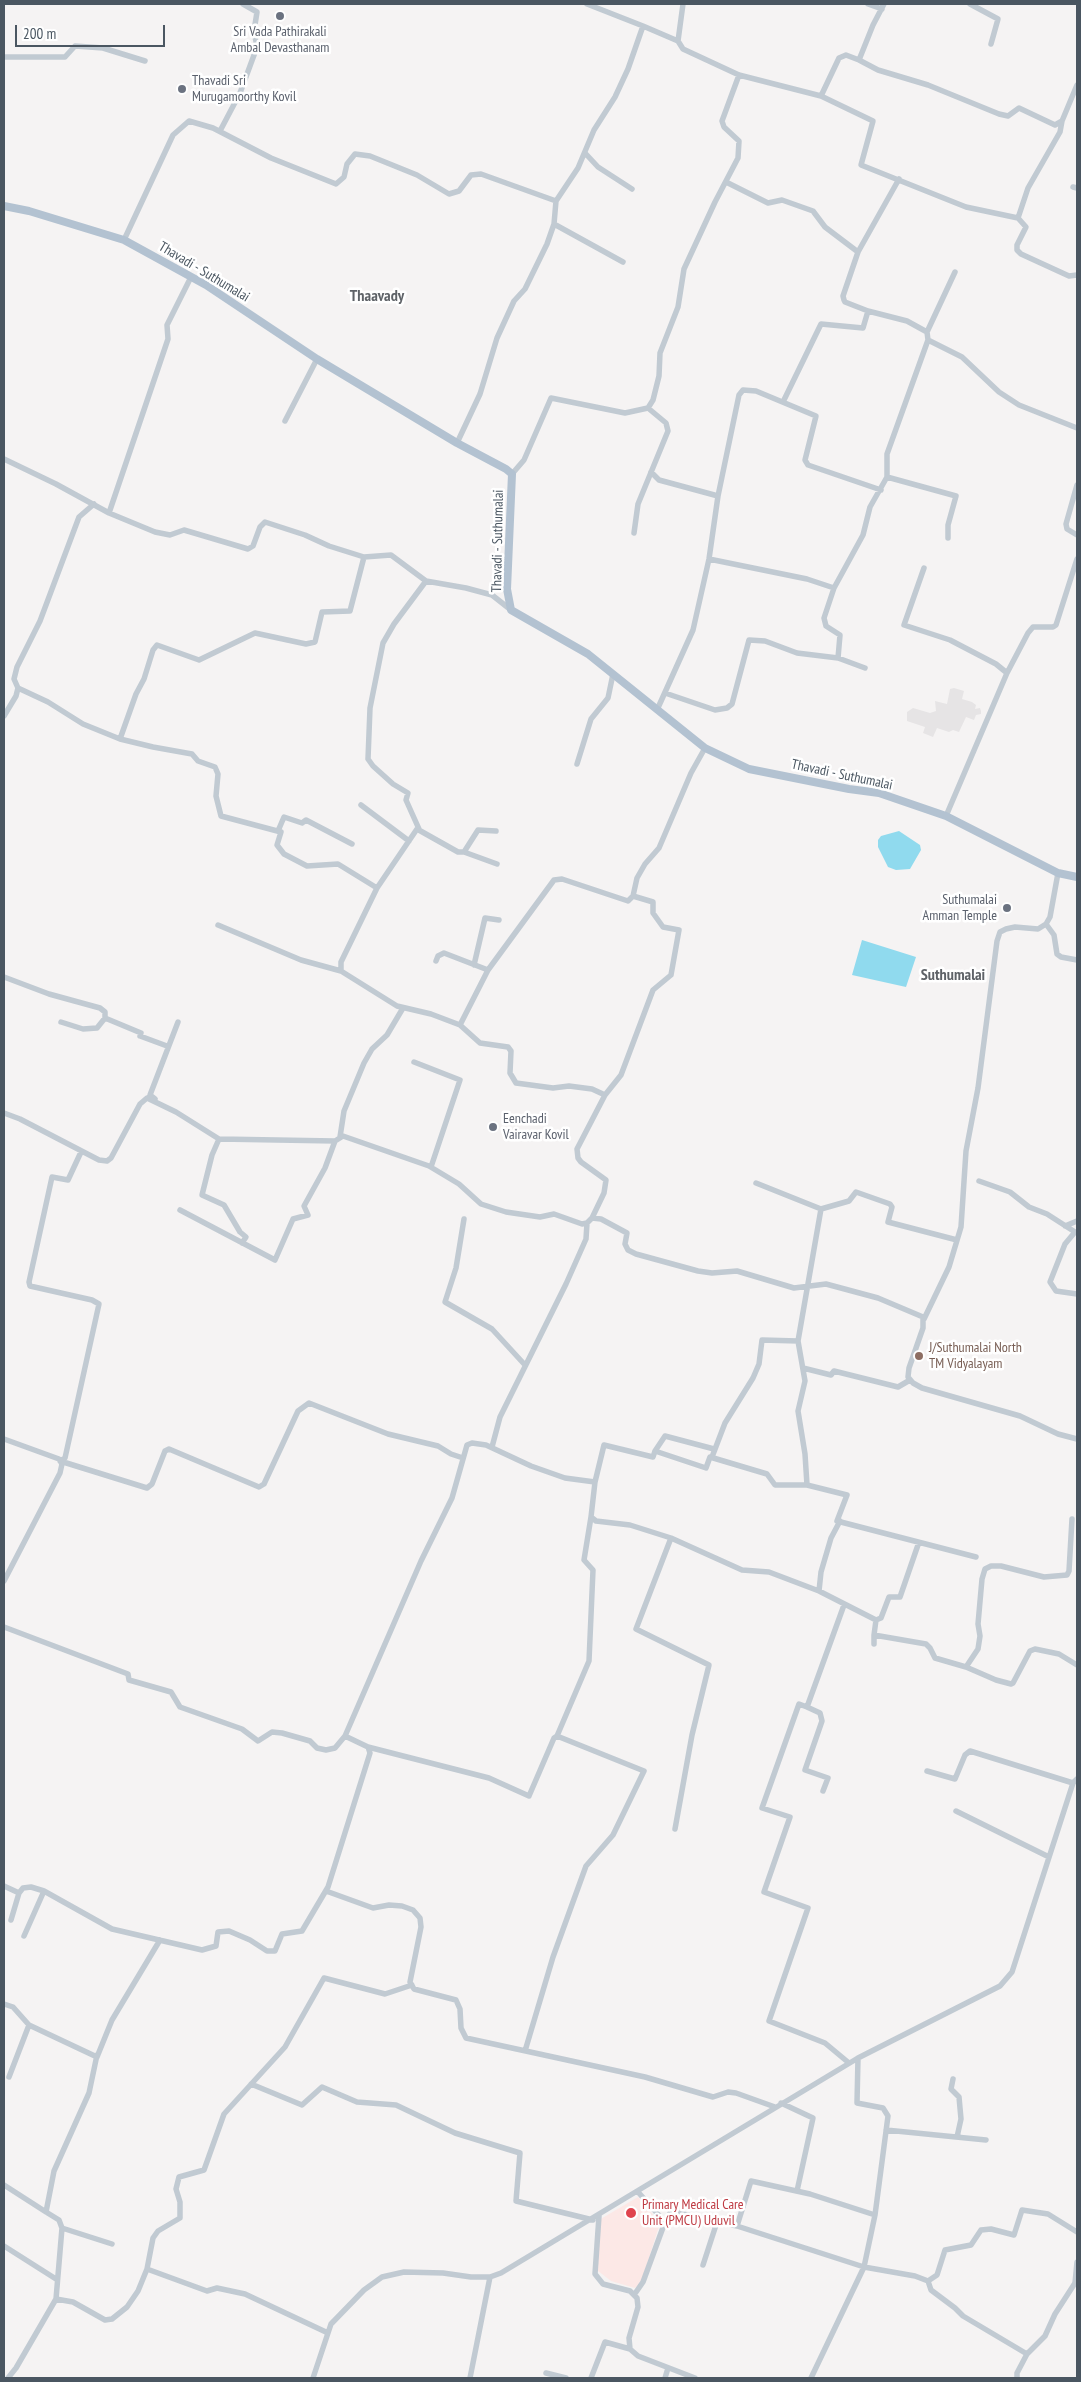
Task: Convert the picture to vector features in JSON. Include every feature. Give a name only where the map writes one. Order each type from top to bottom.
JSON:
[{"type":"main road","name":"Thavadi - Suthumalai","points":[[4,206],[30,211],[124,240],[191,277],[317,359],[512,474],[507,588],[511,610],[588,654],[705,748],[749,769],[849,789],[879,793],[946,816],[1058,873],[1077,877]]},
{"type":"street","points":[[220,131],[240,92],[257,47],[254,31],[257,12],[243,4]]},
{"type":"street","points":[[587,4],[678,41],[683,49],[739,75],[821,96],[873,121],[860,165],[966,207],[1018,218],[1026,227],[1017,245],[1017,250],[1021,254],[1069,276],[1077,275]]},
{"type":"street","points":[[678,41],[683,4]]},
{"type":"street","points":[[859,60],[873,24],[883,6],[868,4]]},
{"type":"street","points":[[970,4],[998,19],[991,44]]},
{"type":"street","points":[[457,443],[480,394],[497,338],[514,301],[524,289],[538,262],[554,224],[556,202],[585,153],[594,130],[615,97],[628,69],[643,26]]},
{"type":"street","points":[[4,57],[65,57],[75,46],[81,46],[103,48],[146,61]]},
{"type":"street","points":[[821,96],[839,58],[846,55],[878,70],[928,85],[999,114],[1008,116],[1019,108],[1055,125],[1062,121]]},
{"type":"street","points":[[512,474],[524,460],[551,398],[611,411],[634,412],[648,408],[653,400],[657,384],[660,353],[678,307],[684,269],[738,158],[741,145],[737,137],[724,127],[722,120],[739,75]]},
{"type":"street","points":[[1018,218],[1028,188],[1060,132],[1062,121],[1077,85]]},
{"type":"street","points":[[124,240],[173,135],[189,121],[220,131],[271,158],[336,184],[344,177],[347,164],[356,154],[370,156],[417,175],[449,194],[459,191],[471,175],[480,174],[556,202]]},
{"type":"street","points":[[585,153],[598,167],[632,189]]},
{"type":"street","points":[[899,179],[858,252],[843,296],[845,302],[868,311],[906,321],[927,332]]},
{"type":"street","points":[[726,182],[768,203],[782,200],[813,210],[825,228],[858,252]]},
{"type":"street","points":[[554,224],[623,262]]},
{"type":"street","points":[[838,658],[840,635],[826,626],[824,618],[834,588],[851,561],[863,535],[870,508],[887,477],[887,454],[928,340],[927,332],[955,272]]},
{"type":"street","points":[[109,513],[168,339],[167,325],[191,277]]},
{"type":"street","points":[[783,402],[821,324],[864,328],[868,311]]},
{"type":"street","points":[[928,340],[962,357],[1000,392],[1019,405],[1077,428]]},
{"type":"street","points":[[286,421],[317,359]]},
{"type":"street","points":[[657,710],[693,630],[709,559],[718,496],[740,396],[743,390],[756,391],[816,416],[805,460],[808,465],[881,490]]},
{"type":"street","points":[[634,533],[638,504],[668,428],[666,423],[648,408]]},
{"type":"street","points":[[4,459],[109,513],[155,532],[170,535],[184,530],[248,549],[253,546],[260,527],[265,522],[364,557],[391,555],[426,581],[466,588],[492,596],[511,610]]},
{"type":"street","points":[[651,472],[659,480],[718,496]]},
{"type":"street","points":[[887,477],[956,496],[948,525],[948,538]]},
{"type":"street","points":[[1077,485],[1066,524],[1067,529],[1077,535]]},
{"type":"street","points":[[4,716],[16,696],[18,688],[14,679],[17,667],[40,621],[80,517],[94,504]]},
{"type":"street","points":[[120,739],[153,650],[157,645],[199,660],[255,633],[306,644],[315,642],[322,612],[350,611],[364,557]]},
{"type":"street","points":[[709,559],[806,579],[834,588]]},
{"type":"street","points":[[946,816],[1007,673],[1033,627],[1053,627],[1056,625],[1074,578],[1077,559]]},
{"type":"street","points":[[924,568],[904,625],[950,640],[996,664],[1007,673]]},
{"type":"street","points":[[426,581],[394,624],[384,643],[370,708],[368,759],[386,778],[408,793],[406,800],[419,829],[458,852],[464,852],[497,864]]},
{"type":"street","points":[[665,693],[715,710],[727,708],[732,704],[749,640],[765,641],[797,653],[838,658],[865,668]]},
{"type":"street","points":[[577,764],[591,719],[608,698],[613,674]]},
{"type":"street","points":[[18,688],[48,702],[83,724],[120,739],[192,754],[198,761],[216,767],[218,774],[216,796],[221,816],[281,832],[277,845],[284,854],[307,866],[338,864],[378,888]]},
{"type":"street","points":[[460,1025],[488,970],[554,880],[562,879],[628,900],[633,896],[638,878],[645,864],[659,848],[691,773],[705,748]]},
{"type":"street","points":[[361,805],[409,841]]},
{"type":"street","points":[[278,831],[284,816],[302,823],[306,820],[352,844]]},
{"type":"street","points":[[341,971],[341,962],[378,888],[419,829]]},
{"type":"street","points":[[464,852],[478,830],[496,831]]},
{"type":"street","points":[[910,1380],[909,1368],[923,1328],[924,1319],[949,1267],[957,1240],[963,1204],[966,1151],[978,1088],[996,941],[1000,932],[1006,929],[1015,927],[1038,929],[1046,924],[1050,918],[1058,873]]},
{"type":"street","points":[[4,1114],[20,1119],[81,1152],[99,1160],[107,1161],[111,1158],[140,1104],[147,1098],[156,1101],[219,1139],[337,1139],[347,1137],[431,1167],[459,1184],[481,1204],[506,1212],[540,1217],[554,1214],[582,1224],[587,1223],[592,1218],[604,1193],[606,1180],[581,1162],[578,1158],[577,1149],[605,1095],[621,1075],[653,990],[671,976],[679,930],[663,927],[653,913],[653,902],[633,896]]},
{"type":"street","points":[[474,965],[485,918],[499,920]]},
{"type":"street","points":[[1046,924],[1054,935],[1057,954],[1061,957],[1077,960]]},
{"type":"street","points":[[218,925],[301,960],[341,971],[397,1006],[431,1014],[460,1025],[480,1043],[508,1047],[511,1051],[510,1073],[516,1082],[553,1088],[568,1086],[584,1088],[605,1095]]},
{"type":"street","points":[[436,961],[438,956],[444,953],[488,970]]},
{"type":"street","points":[[4,976],[49,994],[100,1008],[105,1012],[104,1018],[97,1028],[83,1029],[61,1022]]},
{"type":"street","points":[[180,1210],[275,1260],[293,1219],[308,1215],[304,1206],[325,1168],[337,1139],[344,1111],[364,1063],[372,1049],[388,1035],[403,1008]]},
{"type":"street","points":[[104,1018],[141,1033],[140,1036],[167,1046]]},
{"type":"street","points":[[156,1101],[150,1095],[167,1046],[178,1022]]},
{"type":"street","points":[[414,1062],[460,1080],[431,1167]]},
{"type":"street","points":[[219,1139],[212,1155],[202,1195],[224,1205],[240,1232],[246,1237],[242,1243]]},
{"type":"street","points":[[60,1461],[65,1458],[99,1304],[92,1300],[30,1286],[29,1282],[52,1177],[68,1180],[81,1152]]},
{"type":"street","points":[[979,1181],[1010,1192],[1029,1207],[1047,1214],[1075,1232],[1065,1244],[1050,1282],[1056,1292],[1077,1294]]},
{"type":"street","points":[[756,1183],[821,1209],[849,1201],[856,1192],[890,1204],[892,1207],[888,1222],[957,1240]]},
{"type":"street","points":[[807,1485],[798,1411],[805,1381],[798,1341],[821,1209]]},
{"type":"street","points":[[592,1218],[600,1219],[627,1233],[625,1244],[628,1250],[636,1254],[712,1273],[737,1272],[783,1286],[808,1287],[826,1284],[840,1286],[878,1298],[924,1319]]},
{"type":"street","points":[[464,1220],[456,1268],[445,1302],[492,1329],[525,1365]]},
{"type":"street","points":[[1065,1226],[1077,1221]]},
{"type":"street","points":[[492,1447],[500,1417],[566,1284],[586,1238],[587,1223]]},
{"type":"street","points":[[655,1451],[706,1468],[725,1423],[753,1378],[759,1364],[762,1340],[798,1341]]},
{"type":"street","points":[[803,1368],[831,1375],[834,1371],[898,1387],[910,1380]]},
{"type":"street","points":[[910,1380],[922,1388],[991,1406],[1020,1416],[1058,1434],[1077,1439]]},
{"type":"street","points":[[4,1439],[60,1461],[147,1488],[152,1484],[165,1451],[169,1449],[259,1487],[264,1484],[298,1411],[309,1403],[388,1434],[438,1446],[451,1454],[463,1458]]},
{"type":"street","points":[[345,1736],[368,1747],[489,1778],[529,1796],[589,1661],[593,1570],[584,1560],[595,1482],[604,1445],[653,1456],[665,1436],[714,1449]]},
{"type":"street","points":[[4,1627],[128,1674],[129,1680],[171,1692],[180,1707],[242,1729],[258,1741],[272,1732],[310,1741],[317,1748],[326,1750],[335,1748],[345,1736],[421,1561],[452,1498],[468,1444],[492,1447],[531,1466],[565,1478],[595,1482]]},
{"type":"street","points":[[712,1457],[767,1474],[775,1485],[807,1485],[847,1495],[837,1521],[976,1557]]},
{"type":"street","points":[[4,1581],[60,1473],[62,1464],[60,1461]]},
{"type":"street","points":[[591,1517],[596,1521],[630,1525],[671,1538],[742,1570],[769,1572],[819,1591],[876,1620]]},
{"type":"street","points":[[966,1667],[978,1649],[980,1636],[978,1624],[982,1579],[985,1570],[991,1566],[1001,1566],[1027,1575],[1044,1577],[1067,1575],[1069,1571],[1072,1519]]},
{"type":"street","points":[[819,1591],[831,1538],[840,1521]]},
{"type":"street","points":[[671,1538],[636,1629],[708,1665],[692,1735],[675,1829]]},
{"type":"street","points":[[876,1620],[881,1618],[889,1597],[900,1597],[919,1542]]},
{"type":"street","points":[[807,1707],[844,1605]]},
{"type":"street","points":[[874,1644],[876,1620]]},
{"type":"street","points":[[874,1635],[926,1644],[935,1658],[966,1667],[1011,1684],[1030,1651],[1035,1649],[1059,1654],[1077,1665]]},
{"type":"street","points":[[823,1791],[828,1778],[805,1770],[822,1721],[820,1713],[799,1704],[762,1808],[790,1818],[764,1892],[808,1908],[769,2021],[825,2043],[849,2063]]},
{"type":"street","points":[[525,2051],[553,1957],[586,1866],[613,1835],[644,1771],[557,1736]]},
{"type":"street","points":[[11,1920],[19,1893],[23,1888],[31,1887],[44,1891],[112,1929],[202,1950],[216,1946],[218,1932],[229,1931],[250,1940],[266,1952],[275,1951],[282,1934],[302,1931],[326,1891],[370,1753],[368,1747]]},
{"type":"street","points":[[313,2378],[331,2324],[364,2290],[382,2277],[404,2272],[490,2277],[502,2273],[596,2218],[849,2063],[1000,1986],[1012,1972],[1048,1857],[1075,1781],[970,1751],[964,1755],[955,1779],[927,1771]]},
{"type":"street","points":[[956,1811],[1048,1857]]},
{"type":"street","points":[[4,1886],[19,1893]]},
{"type":"street","points":[[24,1936],[44,1891]]},
{"type":"street","points":[[326,1891],[373,1908],[389,1905],[402,1906],[413,1910],[420,1918],[422,1927],[410,1982],[414,1989],[456,2000],[460,2008],[461,2028],[466,2038],[645,2077],[713,2097],[728,2092],[736,2093],[778,2105],[813,2118],[797,2190]]},
{"type":"street","points":[[46,2212],[54,2171],[89,2093],[97,2056],[112,2020],[160,1940]]},
{"type":"street","points":[[56,2299],[73,2302],[105,2320],[112,2319],[127,2307],[138,2291],[147,2269],[153,2238],[158,2230],[180,2218],[180,2202],[176,2189],[179,2176],[204,2170],[224,2114],[285,2047],[324,1978],[385,1994],[412,1985]]},
{"type":"street","points":[[4,2004],[13,2008],[29,2025],[58,2040],[97,2056]]},
{"type":"street","points":[[9,2076],[29,2025]]},
{"type":"street","points":[[811,2378],[864,2267],[875,2215],[888,2116],[883,2108],[857,2103],[858,2058]]},
{"type":"street","points":[[953,2079],[951,2089],[960,2097],[961,2119],[957,2137]]},
{"type":"street","points":[[252,2084],[302,2105],[322,2087],[357,2102],[396,2105],[455,2133],[520,2152],[516,2201],[596,2218]]},
{"type":"street","points":[[886,2130],[986,2140]]},
{"type":"street","points":[[737,2226],[752,2181],[797,2190],[875,2215]]},
{"type":"street","points":[[4,2185],[59,2220],[62,2228],[56,2280],[56,2299],[16,2368],[8,2378]]},
{"type":"street","points":[[638,2192],[665,2222]]},
{"type":"street","points":[[634,2294],[643,2282],[670,2213],[678,2213],[737,2226],[864,2267],[928,2280],[937,2275],[945,2250],[971,2245],[981,2230],[992,2229],[1014,2235],[1022,2210],[1048,2214],[1077,2232]]},
{"type":"street","points":[[596,2218],[595,2274],[603,2284],[630,2291],[637,2298],[638,2307],[629,2338],[630,2349]]},
{"type":"street","points":[[703,2265],[717,2222]]},
{"type":"street","points":[[62,2228],[112,2244]]},
{"type":"street","points":[[4,2246],[56,2280]]},
{"type":"street","points":[[1017,2378],[1017,2373],[1027,2354],[1045,2336],[1055,2314],[1075,2283],[1077,2262]]},
{"type":"street","points":[[147,2269],[207,2291],[217,2288],[245,2294],[328,2333]]},
{"type":"street","points":[[470,2378],[490,2277]]},
{"type":"street","points":[[928,2280],[931,2290],[955,2308],[962,2316],[1027,2354]]},
{"type":"street","points":[[591,2378],[605,2342],[630,2349],[638,2356],[695,2378]]},
{"type":"street","points":[[665,2378],[668,2368]]},
{"type":"street","points":[[546,2373],[566,2378]]},
{"type":"shaded area","points":[[954,688],[964,691],[962,699],[972,702],[976,705],[975,709],[980,708],[981,711],[981,714],[976,715],[974,720],[966,717],[959,732],[953,730],[949,732],[937,728],[933,737],[923,733],[925,727],[907,721],[907,712],[913,708],[930,713],[936,711],[935,701],[947,704],[950,689]]},
{"type":"shaded area","points":[[638,2197],[660,2223],[641,2283],[635,2288],[611,2281],[598,2271],[599,2220]]},
{"type":"water","points":[[899,831],[920,845],[921,850],[910,869],[896,870],[888,867],[878,847],[878,840],[881,836]]},
{"type":"water","points":[[862,940],[916,957],[906,987],[852,975]]},
{"type":"place","name":"Sri Vada Pathirakali Ambal Devasthanam","points":[[280,16]]},
{"type":"place","name":"Thavadi Sri Murugamoorthy Kovil","points":[[182,89]]},
{"type":"place","name":"Suthumalai Amman Temple","points":[[1007,908]]},
{"type":"place","name":"Eenchadi Vairavar Kovil","points":[[493,1127]]},
{"type":"place","name":"J/Suthumalai North TM Vidyalayam","points":[[919,1356]]},
{"type":"place","name":"Primary Medical Care Unit (PMCU) Uduvil","points":[[631,2213]]},
{"type":"district","name":"Thaavady","points":[[377,296]]},
{"type":"district","name":"Suthumalai","points":[[953,975]]}]
